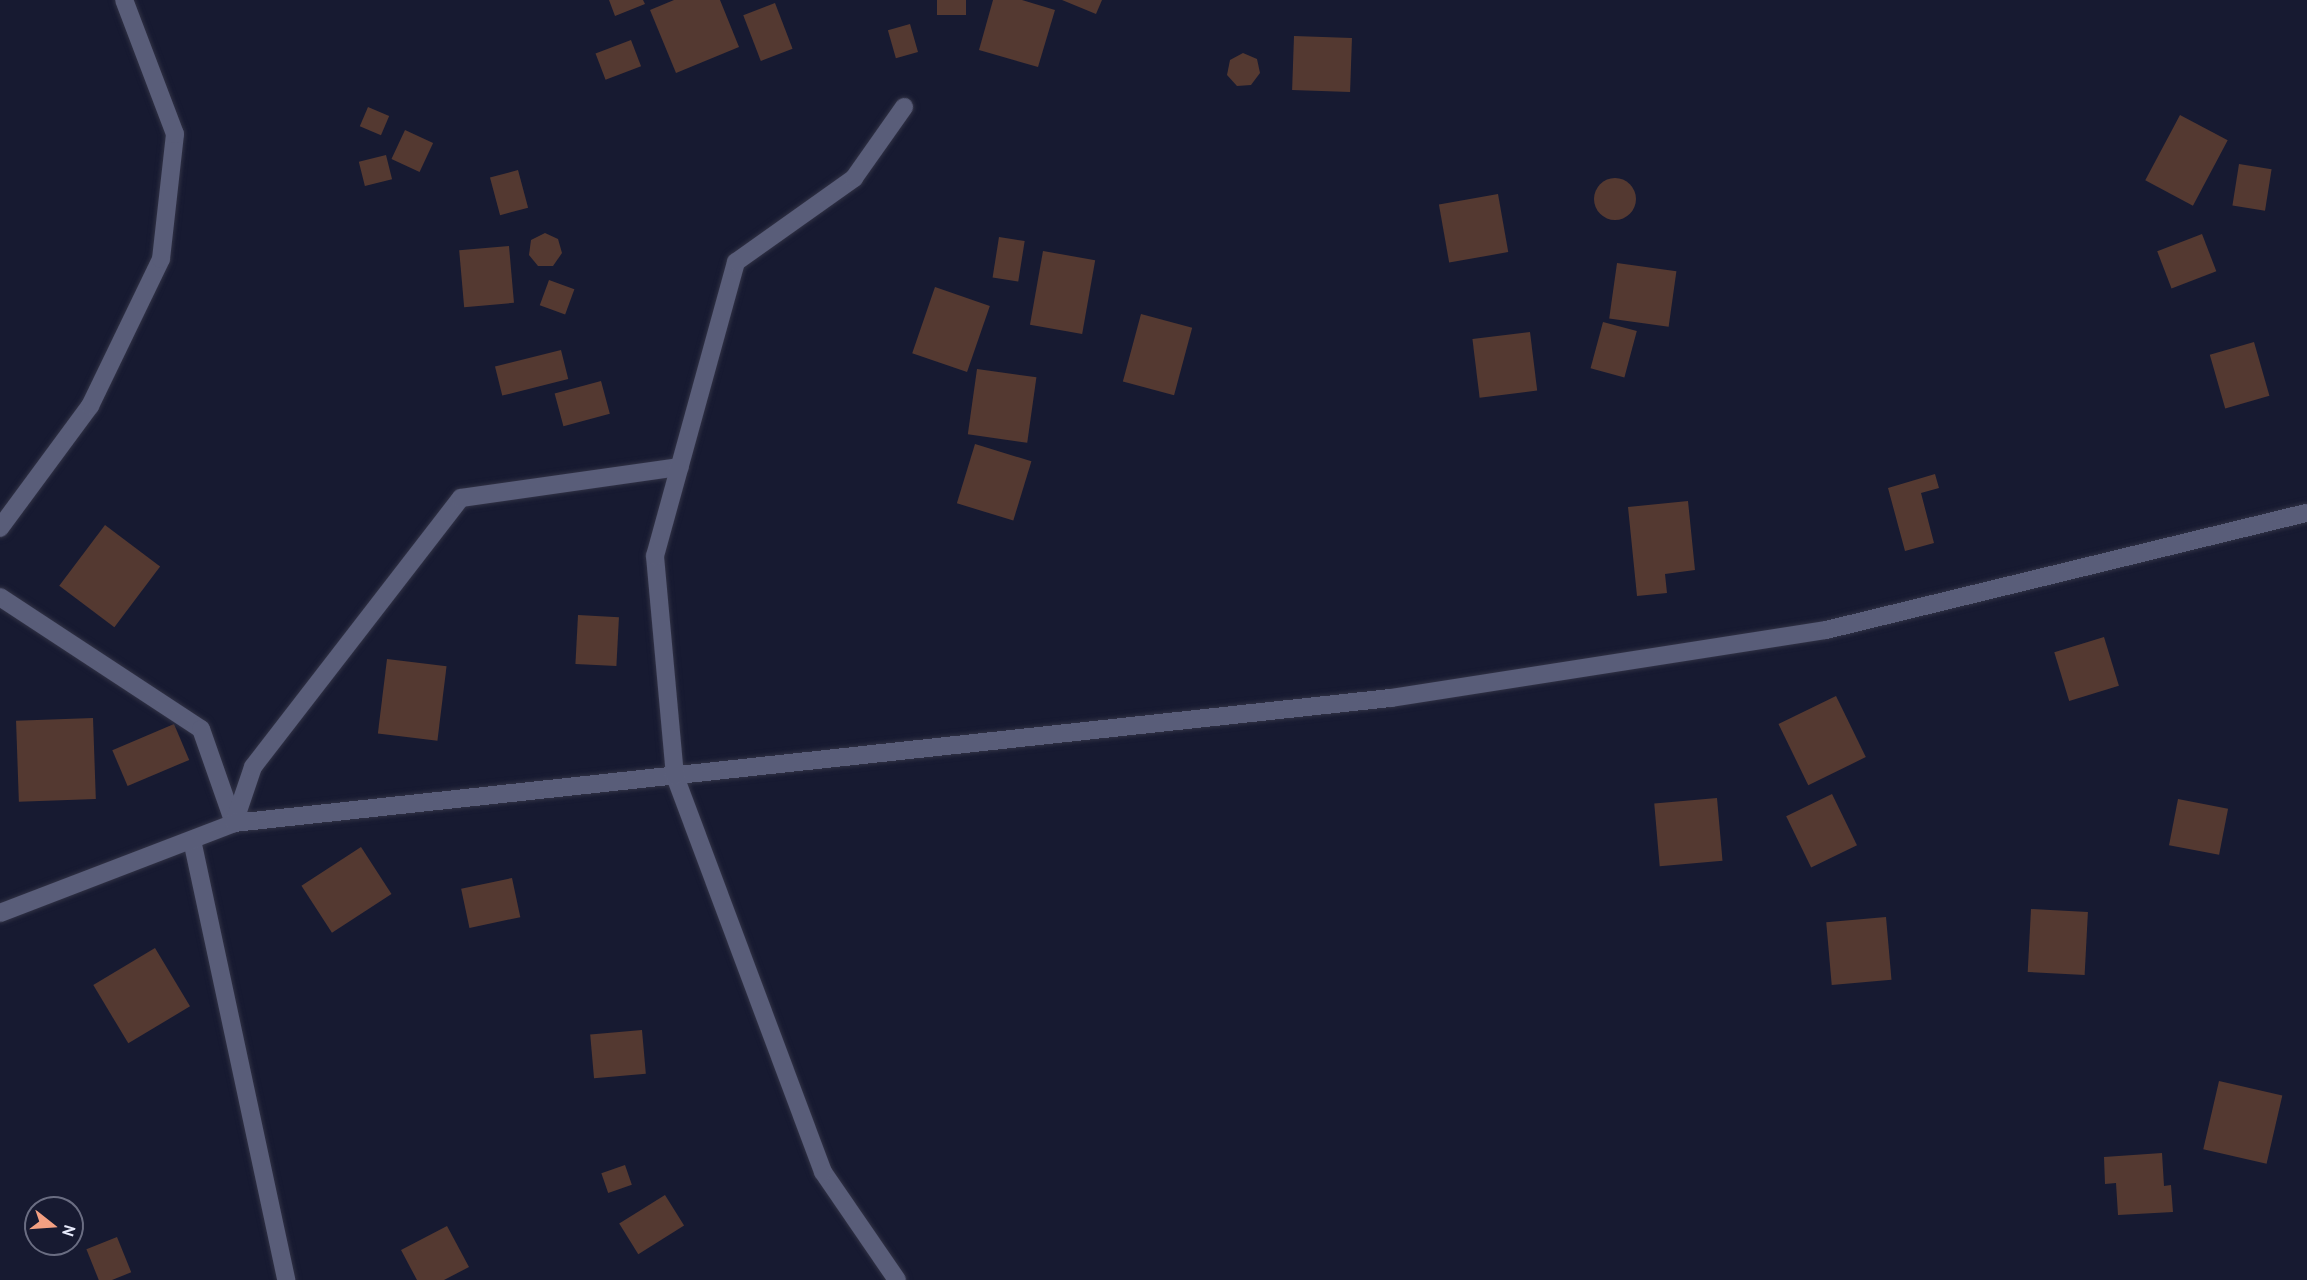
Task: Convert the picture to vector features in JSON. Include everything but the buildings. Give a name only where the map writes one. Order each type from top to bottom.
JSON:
[{"type":"street","points":[[0,528],[90,406],[161,259],[175,134],[124,0]]},
{"type":"street","points":[[897,1280],[823,1172],[675,776],[655,556],[736,262],[854,178],[904,107]]},
{"type":"street","points":[[234,824],[253,767],[461,498],[680,467]]},
{"type":"street","points":[[0,913],[234,824],[1391,698],[1826,630],[2307,513]]},
{"type":"street","points":[[0,597],[201,729],[234,824]]},
{"type":"street","points":[[192,840],[286,1280]]}]
